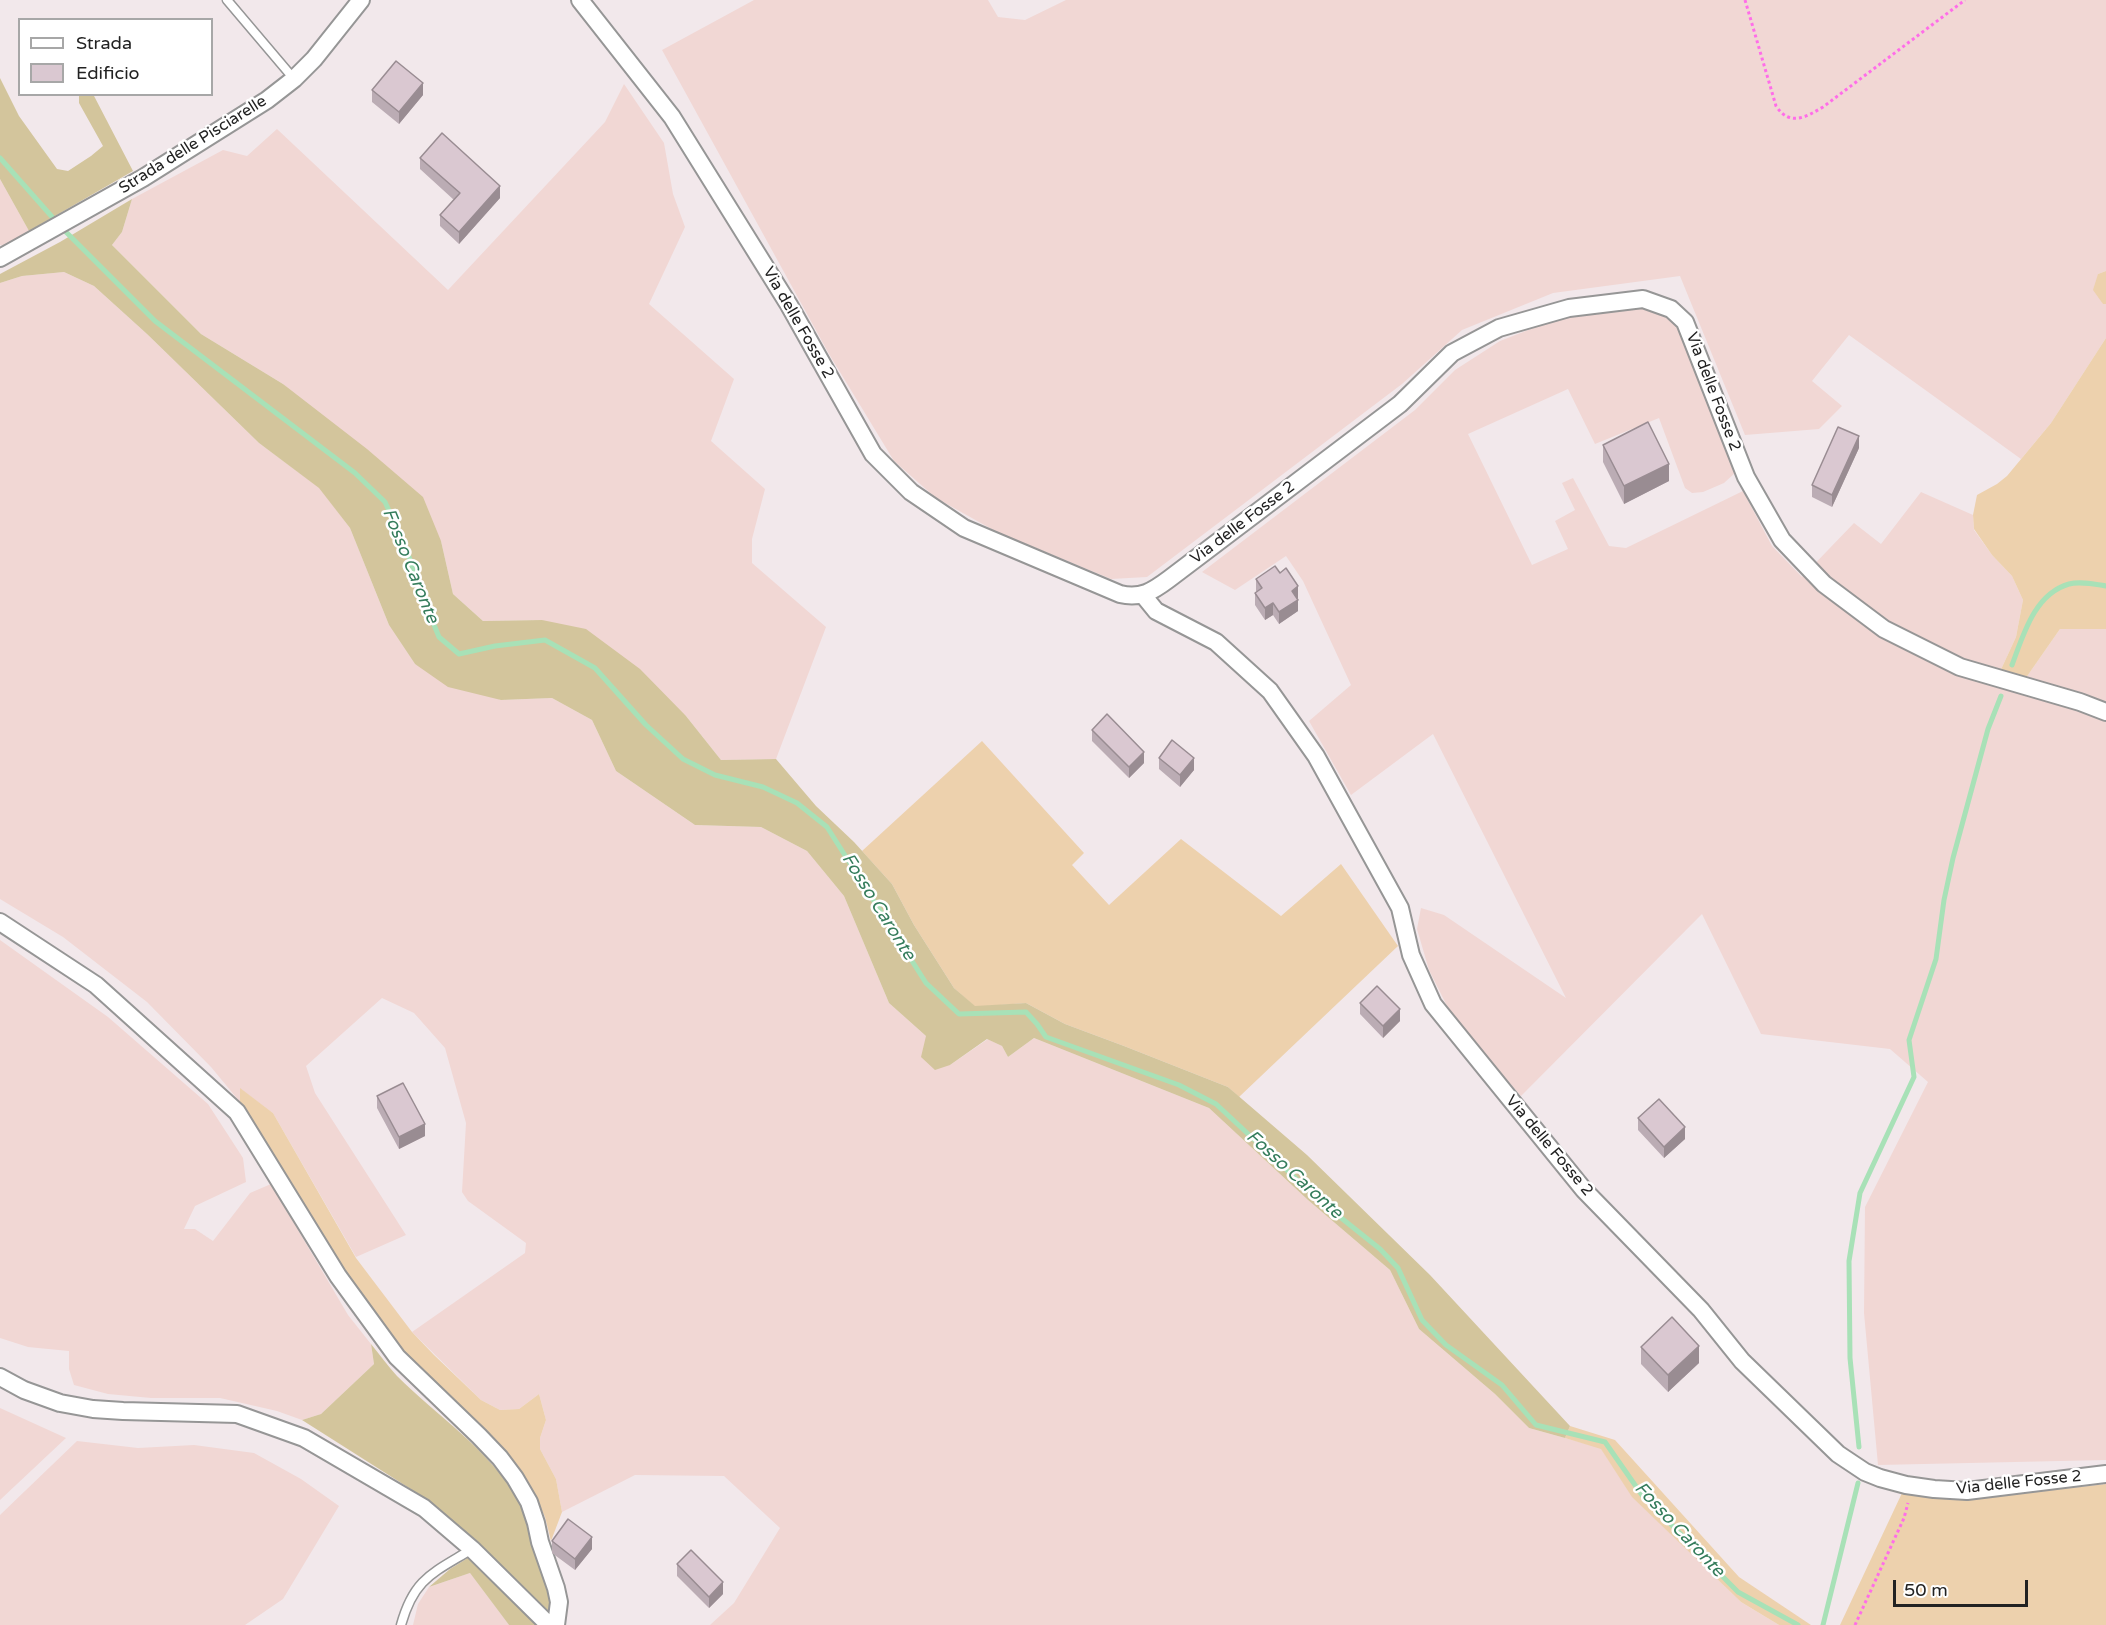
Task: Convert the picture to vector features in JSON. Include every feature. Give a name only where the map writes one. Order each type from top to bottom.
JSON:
[{"type":"street","name":"Strada delle Pisciarelle","points":[[4,256],[108,198],[227,126],[294,79],[314,59],[361,0]]},
{"type":"street","name":"Via delle Fosse 2","points":[[580,0],[672,117],[789,305],[873,454],[911,492],[964,528],[1120,594],[1132,597],[1143,595],[1169,579],[1400,404],[1452,354],[1499,328],[1569,308],[1643,299],[1671,309],[1685,322],[1746,477],[1782,540],[1824,584],[1884,629],[1960,667],[2080,702],[2106,712]]},
{"type":"street","name":"Via delle Fosse 2","points":[[1143,595],[1156,611],[1216,642],[1270,691],[1316,756],[1400,908],[1411,955],[1433,1004],[1584,1190],[1701,1310],[1742,1361],[1838,1454],[1865,1472],[1880,1478],[1906,1485],[1967,1491],[2106,1474]]},
{"type":"street","points":[[0,922],[96,985],[237,1112],[338,1276],[397,1357],[500,1458],[529,1502],[556,1588],[559,1602],[556,1625]]},
{"type":"street","points":[[0,1377],[24,1390],[60,1403],[93,1409],[237,1414],[304,1438],[424,1508],[472,1549],[549,1625]]},
{"type":"lane","points":[[227,0],[294,79]]},
{"type":"lane","points":[[401,1625],[410,1596],[425,1578],[472,1549]]},
{"type":"path","points":[[1745,0],[1776,106],[1781,114],[1791,118],[1810,114],[1823,107],[1965,0]]},
{"type":"path","points":[[1855,1625],[1904,1518],[1908,1502],[1906,1485]]},
{"type":"shaded area","points":[[754,0],[988,0],[998,17],[1025,20],[1066,0],[2106,0],[2106,271],[2098,274],[2103,304],[2106,304],[2106,338],[2051,423],[2021,459],[1849,335],[1812,381],[1842,406],[1819,429],[1745,435],[1680,276],[1553,293],[1462,330],[1402,384],[1147,577],[1111,579],[997,532],[936,498],[894,461],[829,354],[662,50]]},
{"type":"shaded area","points":[[0,78],[19,116],[57,169],[68,171],[103,146],[79,103],[79,96],[94,96],[133,171],[29,231],[0,179]]},
{"type":"shaded area","points":[[624,84],[664,143],[673,194],[685,227],[649,304],[734,379],[711,441],[765,489],[752,539],[752,563],[826,627],[776,759],[721,760],[686,716],[542,620],[483,621],[453,594],[441,541],[283,384],[201,334],[112,245],[122,232],[132,199],[223,150],[247,156],[277,129],[448,290],[605,122]]},
{"type":"shaded area","points":[[0,179],[29,231],[3,246],[0,245]]},
{"type":"shaded area","points":[[132,199],[122,232],[112,245],[201,334],[283,384],[367,449],[423,497],[441,541],[453,594],[483,621],[542,620],[586,629],[640,669],[686,716],[721,760],[776,759],[816,806],[854,842],[892,884],[914,925],[954,988],[975,1006],[1026,1003],[1065,1024],[1228,1087],[1307,1155],[1430,1275],[1570,1426],[1565,1438],[1529,1428],[1495,1394],[1419,1329],[1390,1270],[1308,1200],[1209,1108],[1034,1038],[1008,1057],[1002,1046],[987,1039],[950,1065],[935,1070],[921,1057],[926,1036],[889,1003],[844,896],[807,851],[761,827],[695,825],[616,771],[592,720],[552,698],[501,700],[448,687],[415,664],[389,625],[350,528],[319,488],[259,443],[94,286],[64,272],[22,276],[0,283],[0,274],[60,242]]},
{"type":"shaded area","points":[[2106,271],[2106,304],[2103,304],[2093,290],[2098,274]]},
{"type":"shaded area","points":[[64,272],[94,286],[259,443],[320,488],[350,528],[389,625],[415,664],[501,700],[552,698],[592,720],[616,771],[695,825],[761,827],[807,851],[844,896],[889,1003],[926,1036],[950,1065],[988,1039],[1002,1046],[1008,1057],[1034,1038],[1209,1108],[1308,1200],[1390,1270],[1419,1329],[1495,1394],[1529,1428],[1601,1448],[1633,1497],[1741,1602],[1779,1625],[710,1625],[734,1603],[780,1528],[724,1476],[635,1475],[562,1512],[556,1479],[540,1449],[540,1438],[546,1420],[539,1394],[519,1409],[500,1410],[481,1400],[412,1332],[525,1253],[526,1243],[468,1201],[462,1192],[466,1123],[445,1048],[414,1013],[382,998],[306,1066],[315,1093],[406,1235],[356,1257],[273,1113],[240,1089],[240,1102],[211,1067],[147,1002],[63,937],[0,899],[0,283],[22,276]]},
{"type":"shaded area","points":[[1648,307],[1667,318],[1680,330],[1736,472],[1724,483],[1703,492],[1692,493],[1685,488],[1659,418],[1595,444],[1568,389],[1468,434],[1532,565],[1568,549],[1555,521],[1575,510],[1562,483],[1573,478],[1609,546],[1626,548],[1743,491],[1772,546],[1802,577],[1854,523],[1881,544],[1921,492],[1973,515],[1974,530],[1992,555],[2012,576],[2023,600],[2016,637],[1997,678],[2021,685],[2060,629],[2106,629],[2106,1460],[1878,1465],[1864,1313],[1865,1207],[1928,1082],[1890,1049],[1761,1034],[1702,914],[1521,1096],[1454,1020],[1429,970],[1417,929],[1421,908],[1444,915],[1566,998],[1433,734],[1351,795],[1309,721],[1351,685],[1303,581],[1286,556],[1235,590],[1202,572],[1415,410],[1455,370],[1500,341],[1572,313]]},
{"type":"shaded area","points":[[2106,338],[2106,629],[2060,629],[2021,685],[1997,678],[2016,637],[2023,600],[2012,576],[1992,555],[1974,529],[1973,515],[1977,495],[2007,476],[2051,423]]},
{"type":"shaded area","points":[[982,741],[1084,853],[1072,865],[1109,905],[1181,839],[1281,916],[1341,864],[1398,946],[1239,1097],[1228,1087],[1065,1024],[1026,1003],[975,1007],[954,988],[914,925],[892,884],[862,851]]},
{"type":"shaded area","points":[[0,940],[108,1017],[208,1104],[243,1158],[246,1182],[195,1206],[184,1229],[195,1229],[213,1241],[250,1193],[271,1184],[348,1315],[371,1344],[374,1364],[321,1414],[302,1420],[277,1411],[220,1398],[151,1398],[108,1394],[74,1385],[69,1369],[69,1351],[28,1347],[0,1338]]},
{"type":"shaded area","points":[[240,1088],[273,1113],[356,1258],[412,1332],[434,1355],[481,1400],[500,1410],[519,1409],[539,1394],[546,1420],[540,1438],[540,1449],[556,1479],[562,1512],[551,1541],[545,1517],[532,1489],[513,1460],[404,1356],[335,1260],[240,1102]]},
{"type":"shaded area","points":[[371,1344],[397,1376],[462,1434],[507,1482],[524,1512],[533,1537],[553,1600],[551,1611],[543,1610],[476,1540],[428,1500],[302,1420],[321,1414],[374,1364]]},
{"type":"shaded area","points":[[0,1408],[66,1438],[0,1500]]},
{"type":"shaded area","points":[[1570,1426],[1615,1440],[1739,1577],[1811,1625],[1779,1625],[1741,1602],[1632,1497],[1601,1449],[1565,1438]]},
{"type":"shaded area","points":[[77,1441],[138,1448],[194,1445],[254,1453],[301,1479],[339,1506],[283,1599],[245,1625],[0,1625],[0,1515]]},
{"type":"shaded area","points":[[2106,1484],[2106,1625],[1840,1625],[1902,1493],[1965,1500]]},
{"type":"shaded area","points":[[471,1556],[540,1625],[509,1625],[470,1573],[429,1587],[450,1569]]},
{"type":"shaded area","points":[[470,1573],[509,1625],[413,1625],[418,1604],[429,1587]]},
{"type":"building","points":[[396,61],[423,83],[399,112],[372,90]]},
{"type":"building","points":[[442,133],[500,186],[459,232],[440,215],[460,193],[420,158]]},
{"type":"building","points":[[1648,422],[1669,464],[1624,486],[1603,445]]},
{"type":"building","points":[[1838,427],[1859,436],[1832,495],[1812,485]]},
{"type":"building","points":[[1275,566],[1280,573],[1286,568],[1298,586],[1292,591],[1298,600],[1279,612],[1273,603],[1265,608],[1255,593],[1262,588],[1256,579]]},
{"type":"building","points":[[1107,714],[1144,752],[1129,767],[1092,730]]},
{"type":"building","points":[[1172,740],[1194,758],[1180,775],[1159,758]]},
{"type":"building","points":[[1377,986],[1400,1009],[1383,1026],[1360,1003]]},
{"type":"building","points":[[403,1083],[425,1124],[399,1137],[377,1096]]},
{"type":"building","points":[[1659,1099],[1685,1127],[1664,1147],[1638,1118]]},
{"type":"building","points":[[1672,1317],[1699,1346],[1668,1375],[1641,1347]]},
{"type":"building","points":[[568,1519],[592,1537],[575,1559],[552,1541]]},
{"type":"building","points":[[691,1550],[723,1582],[709,1597],[677,1564]]},
{"type":"waterway","name":"Fosso Caronte","points":[[0,158],[61,227],[155,321],[355,473],[385,502],[406,548],[439,637],[459,654],[495,646],[545,640],[595,668],[646,725],[683,759],[715,775],[763,787],[797,803],[827,827],[926,983],[959,1014],[1026,1012],[1046,1037],[1179,1085],[1216,1104],[1320,1201],[1380,1249],[1398,1268],[1422,1320],[1446,1345],[1502,1385],[1536,1425],[1605,1442],[1642,1495],[1738,1592],[1798,1625]]},
{"type":"waterway","points":[[2012,665],[2032,617],[2047,597],[2057,589],[2073,583],[2106,586]]},
{"type":"waterway","points":[[1859,1447],[1850,1358],[1849,1261],[1860,1193],[1914,1077],[1909,1040],[1936,959],[1944,900],[1953,858],[1988,729],[2001,696]]},
{"type":"waterway","points":[[1823,1625],[1858,1483]]}]
